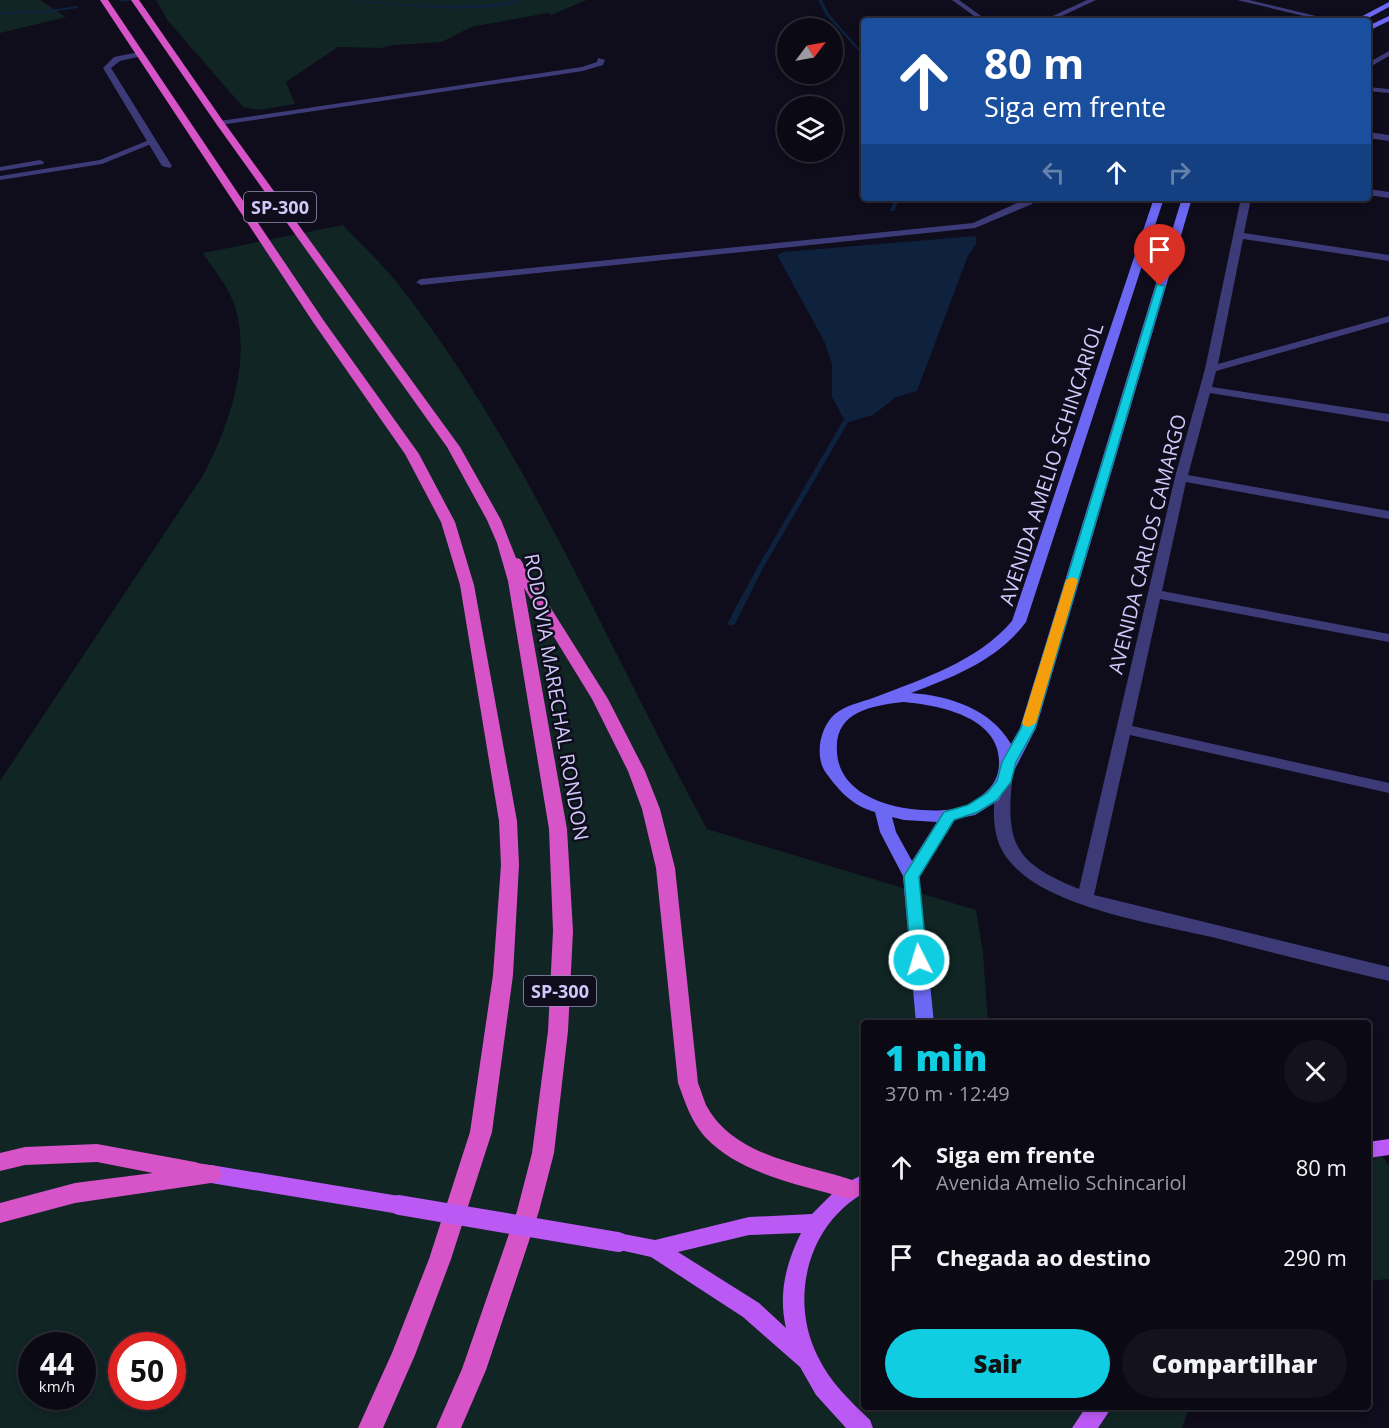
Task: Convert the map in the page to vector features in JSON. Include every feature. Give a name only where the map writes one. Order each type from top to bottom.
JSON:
[{"type":"highway","name":"SP-300","points":[[104,0],[319,322],[412,454],[448,522],[467,585],[508,821],[510,865],[503,975],[481,1132],[440,1259],[403,1355],[370,1428]]},
{"type":"highway","name":"RODOVIA MARECHAL RONDON","points":[[135,0],[220,123],[453,447],[481,494],[504,543],[515,581],[558,829],[563,931],[558,1031],[543,1153],[528,1211],[474,1370],[448,1428]]},
{"type":"highway","points":[[504,543],[599,697],[622,740],[647,797],[666,870],[688,1083],[699,1112],[711,1130],[752,1159],[857,1186]]},
{"type":"highway","points":[[0,1162],[25,1156],[98,1153],[211,1174]]},
{"type":"highway","points":[[0,1213],[75,1193],[211,1174]]},
{"type":"main road","points":[[1363,18],[1389,4]]},
{"type":"main road","points":[[1371,27],[1389,18]]},
{"type":"main road","name":"AVENIDA AMELIO SCHINCARIOL","points":[[879,700],[979,658],[1004,641],[1019,622],[1158,201]]},
{"type":"main road","points":[[1009,762],[1004,744],[992,728],[975,715],[929,698],[903,697],[879,700],[857,707],[840,719],[829,734],[825,751],[829,768],[841,785],[859,800],[883,811],[927,818],[949,816],[973,809],[992,797],[1004,782],[1009,762],[1028,728],[1186,201]]},
{"type":"main road","points":[[883,811],[888,832],[911,876],[925,1020]]},
{"type":"main road","points":[[911,876],[949,816]]},
{"type":"main road","points":[[1371,1150],[1389,1147]]},
{"type":"main road","points":[[211,1174],[655,1249],[751,1310],[806,1360]]},
{"type":"main road","points":[[857,1186],[817,1223],[801,1251],[794,1277],[793,1304],[796,1332],[806,1360],[822,1387],[862,1428]]},
{"type":"main road","points":[[655,1249],[749,1226],[817,1223]]},
{"type":"main road","points":[[1083,1428],[1098,1410]]},
{"type":"street","points":[[1371,64],[1389,53]]},
{"type":"street","points":[[139,54],[117,59],[107,68],[167,166]]},
{"type":"street","points":[[1371,89],[1389,91]]},
{"type":"street","points":[[1371,135],[1389,138]]},
{"type":"street","points":[[1371,192],[1389,195]]},
{"type":"street","name":"AVENIDA CARLOS CAMARGO","points":[[1085,898],[1181,477],[1210,369],[1245,201]]},
{"type":"street","points":[[1237,235],[1389,258]]},
{"type":"street","points":[[1210,369],[1387,322]]},
{"type":"street","points":[[1205,389],[1389,418]]},
{"type":"street","points":[[1181,477],[1389,515]]},
{"type":"street","points":[[1154,594],[1389,638]]},
{"type":"street","points":[[1123,729],[1389,788]]},
{"type":"street","points":[[1004,782],[1001,815],[1003,836],[1016,859],[1035,877],[1085,898],[1389,974]]},
{"type":"lane","points":[[955,0],[981,18]]},
{"type":"lane","points":[[1052,18],[1093,0]]},
{"type":"lane","points":[[1240,0],[1321,18]]},
{"type":"lane","points":[[220,123],[583,69],[602,60]]},
{"type":"lane","points":[[0,178],[102,162],[152,142]]},
{"type":"lane","points":[[0,169],[137,147]]},
{"type":"lane","points":[[421,282],[975,225],[1030,201]]},
{"type":"green space","points":[[0,0],[40,0],[66,17],[0,33]]},
{"type":"green space","points":[[156,0],[587,0],[551,15],[548,13],[471,27],[442,42],[381,48],[338,47],[286,82],[295,104],[258,110],[243,107],[168,21]]},
{"type":"green space","points":[[343,225],[399,285],[445,348],[487,414],[564,550],[707,829],[976,910],[983,953],[988,1020],[861,1020],[861,1410],[1188,1410],[1182,1428],[0,1428],[0,781],[202,477],[212,458],[229,416],[239,370],[241,347],[239,325],[231,297],[203,253]]},
{"type":"green space","points":[[1371,1137],[1389,1166],[1389,1279],[1371,1281]]},
{"type":"water","points":[[976,236],[976,244],[968,256],[917,391],[896,397],[873,415],[846,423],[832,397],[832,364],[824,341],[777,255],[783,252]]},
{"type":"waterway","points":[[121,1],[133,0]]},
{"type":"waterway","points":[[354,0],[418,6],[461,7],[523,0]]},
{"type":"waterway","points":[[820,0],[827,14],[861,53]]},
{"type":"waterway","points":[[0,13],[43,12],[77,7]]},
{"type":"waterway","points":[[892,210],[896,201]]},
{"type":"waterway","points":[[731,624],[759,570],[850,414]]},
{"type":"slow traffic","points":[[1029,723],[1072,580]]},
{"type":"route","points":[[919,960],[911,876],[942,831],[949,816],[973,809],[992,797],[1004,782],[1009,762],[1028,728],[1160,286]]}]
